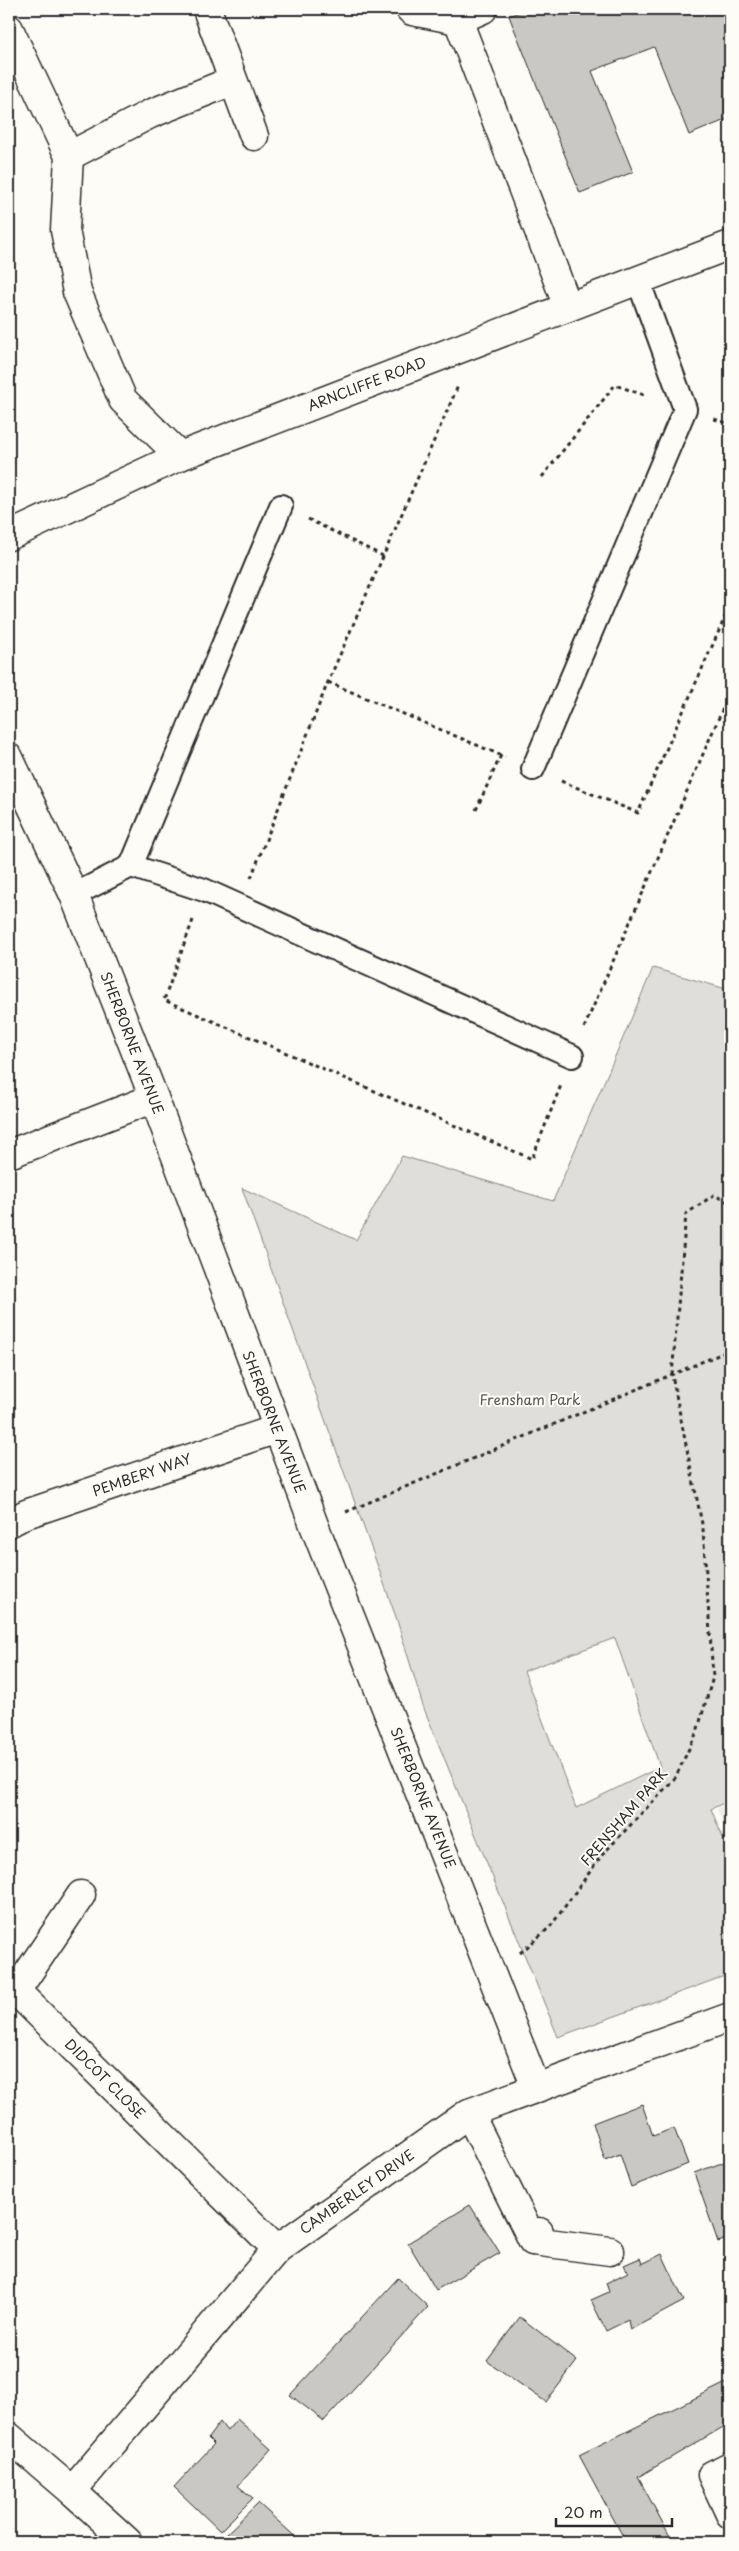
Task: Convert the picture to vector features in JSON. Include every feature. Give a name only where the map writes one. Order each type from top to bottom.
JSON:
[{"type":"street","points":[[410,9],[412,11],[458,20],[483,9]]},
{"type":"street","points":[[208,12],[254,136]]},
{"type":"street","points":[[458,20],[568,307]]},
{"type":"street","points":[[9,29],[69,156],[65,230],[77,292],[123,400],[180,456]]},
{"type":"street","points":[[69,156],[150,114],[232,80]]},
{"type":"street","name":"ARNCLIFFE ROAD","points":[[9,536],[180,456],[730,245]]},
{"type":"street","name":"SHERBORNE AVENUE","points":[[9,758],[74,895],[154,1098],[314,1526],[494,1976],[536,2087]]},
{"type":"street","points":[[9,1154],[154,1098]]},
{"type":"street","name":"PEMBERY WAY","points":[[9,1523],[35,1511],[277,1429]]},
{"type":"street","name":"DIDCOT CLOSE","points":[[81,1895],[16,1991],[276,2249]]},
{"type":"street","name":"CAMBERLEY DRIVE","points":[[72,2491],[276,2249],[469,2113],[730,2017]]},
{"type":"street","points":[[469,2113],[536,2236],[610,2251]]},
{"type":"street","points":[[9,2436],[128,2542]]},
{"type":"street","points":[[730,2466],[712,2475],[730,2514]]},
{"type":"lane","points":[[533,769],[684,409],[638,280]]},
{"type":"lane","points":[[74,895],[131,866],[281,506]]},
{"type":"lane","points":[[131,866],[204,890],[572,1056]]},
{"type":"path","points":[[240,906],[328,682],[477,342]]},
{"type":"path","points":[[542,478],[615,385],[730,424]]},
{"type":"path","points":[[281,506],[383,556]]},
{"type":"path","points":[[328,682],[638,813],[730,606]]},
{"type":"path","points":[[204,890],[164,1000],[532,1159],[572,1056],[730,692]]},
{"type":"path","points":[[476,810],[501,755]]},
{"type":"path","name":"FRENSHAM PARK","points":[[494,1976],[550,1927],[602,1854],[675,1778],[697,1732],[713,1677],[703,1539],[672,1375],[686,1214],[714,1195],[730,1203]]},
{"type":"path","points":[[314,1526],[730,1350]]},
{"type":"shaded area","points":[[730,1803],[730,1843],[717,1808]]},
{"type":"green space","name":"Frensham Park","points":[[653,968],[730,990],[730,1800],[711,1809],[730,1855],[730,1974],[558,2037],[423,1706],[396,1617],[242,1188],[356,1240],[402,1156],[553,1201]],"holes":[[[615,1638],[660,1767],[576,1808],[524,1671]]]},
{"type":"building","points":[[526,9],[727,9],[730,17],[730,118],[689,135],[654,47],[592,71],[633,172],[580,193],[509,16]]},
{"type":"building","points":[[642,2104],[653,2136],[674,2128],[688,2164],[631,2187],[620,2154],[605,2160],[593,2123]]},
{"type":"building","points":[[730,2160],[730,2238],[718,2242],[694,2173]]},
{"type":"building","points":[[470,2205],[500,2253],[436,2290],[408,2243]]},
{"type":"building","points":[[662,2254],[684,2301],[630,2330],[628,2320],[606,2331],[591,2300],[609,2292],[606,2283],[628,2272],[624,2265],[640,2258],[642,2264]]},
{"type":"building","points":[[398,2278],[428,2307],[324,2421],[290,2395]]},
{"type":"building","points":[[520,2317],[577,2361],[546,2402],[487,2361]]},
{"type":"building","points":[[730,2381],[730,2423],[638,2477],[673,2542],[626,2542],[579,2455]]},
{"type":"building","points":[[237,2419],[271,2449],[238,2486],[253,2498],[220,2531],[174,2487],[214,2444],[208,2438],[220,2422],[227,2431]]},
{"type":"building","points":[[258,2503],[301,2542],[233,2542],[225,2535]]}]
